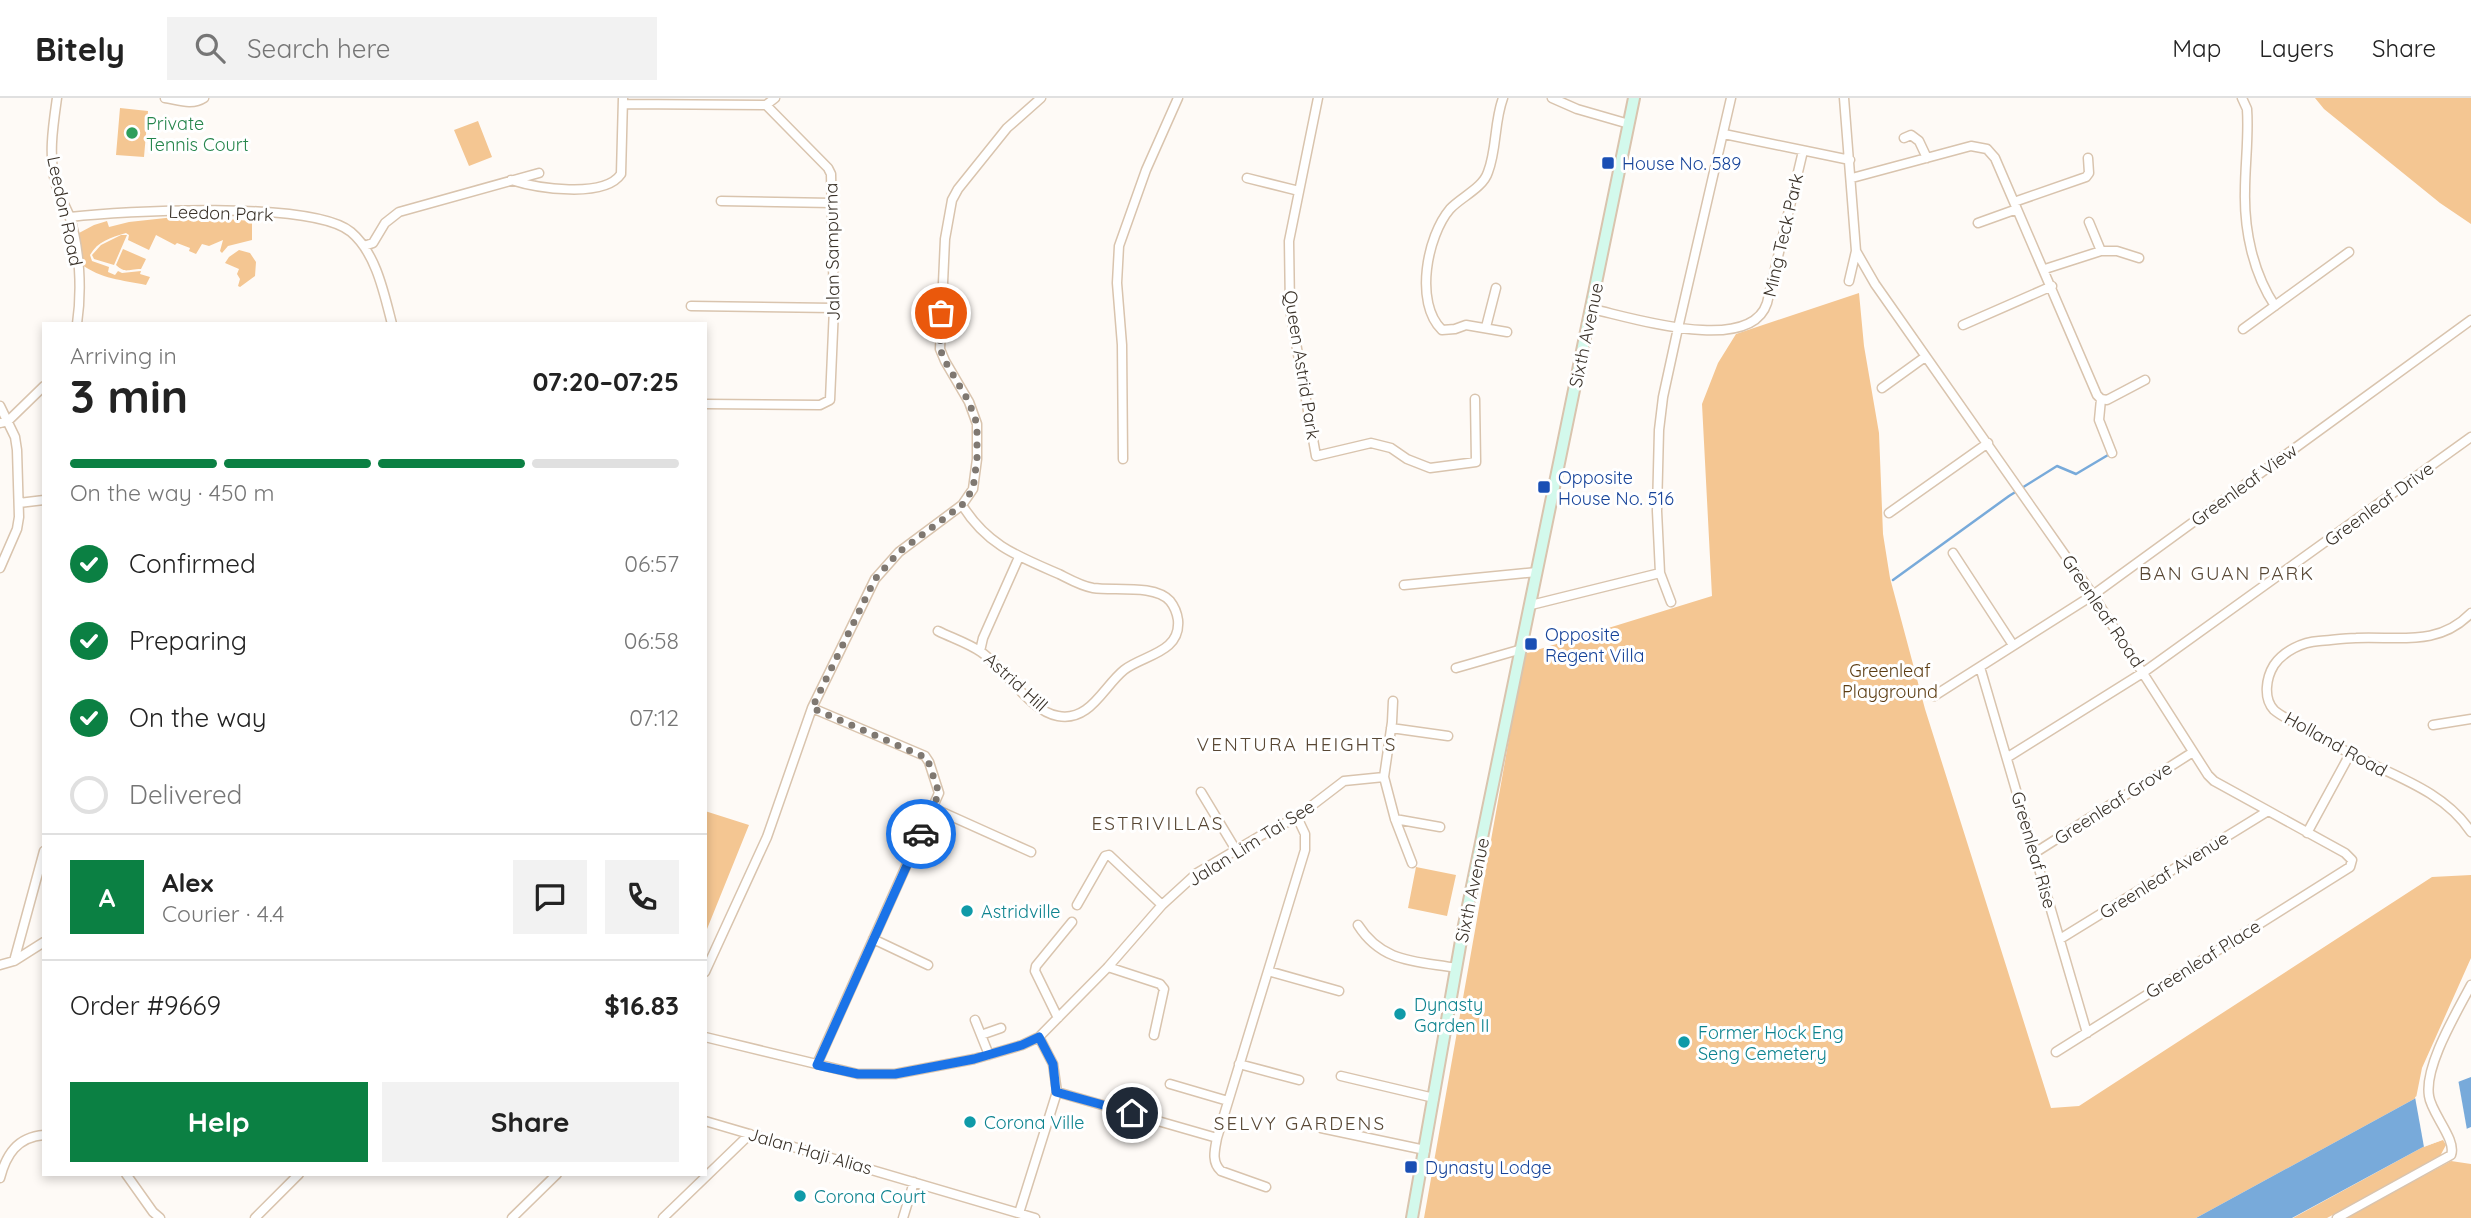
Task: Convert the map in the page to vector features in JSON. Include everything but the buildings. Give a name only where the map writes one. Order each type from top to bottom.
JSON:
[{"type":"main road","name":"Sixth Avenue","points":[[1412,1218],[1456,968],[1634,98]]},
{"type":"street","name":"Leedon Road","points":[[57,98],[51,143],[56,184],[69,217],[81,296],[77,322]]},
{"type":"street","points":[[164,98],[197,102],[204,98]]},
{"type":"street","points":[[511,180],[533,186],[597,188],[616,180],[621,174],[623,101],[766,105],[775,98]]},
{"type":"street","points":[[707,968],[767,837],[812,708],[875,579],[899,552],[962,505],[973,489],[978,433],[969,402],[940,349],[945,239],[949,211],[958,189],[1007,128],[1041,98]]},
{"type":"street","points":[[1123,459],[1122,345],[1117,283],[1119,247],[1146,170],[1178,98]]},
{"type":"street","name":"Queen Astrid Park","points":[[1318,98],[1289,241],[1290,309],[1316,456],[1371,443],[1391,448],[1407,459],[1430,468],[1476,462],[1475,400]]},
{"type":"street","points":[[1503,98],[1488,173],[1450,210],[1435,234],[1426,290],[1432,316],[1442,330],[1466,325],[1507,332]]},
{"type":"street","points":[[1552,98],[1577,109],[1629,124]]},
{"type":"street","points":[[1671,602],[1660,573],[1657,511],[1659,430],[1663,397],[1731,98]]},
{"type":"street","points":[[1844,98],[1856,251],[1849,281]]},
{"type":"street","points":[[2242,98],[2248,120],[2245,193],[2250,239],[2259,275],[2275,306]]},
{"type":"street","name":"Jalan Sampurna","points":[[707,404],[820,405],[827,403],[830,396],[834,308],[831,174],[766,105]]},
{"type":"street","name":"Ming Teck Park","points":[[1724,134],[1850,160]]},
{"type":"street","points":[[1904,138],[1911,135],[1919,141],[1927,158]]},
{"type":"street","points":[[1852,178],[1971,146],[1983,146],[1994,158],[2016,205],[2097,396],[2107,400],[2145,380]]},
{"type":"street","name":"Ming Teck Park","points":[[1592,309],[1678,328],[1722,332],[1752,321],[1764,312],[1803,151]]},
{"type":"street","points":[[1978,223],[2086,177],[2089,173],[2088,158]]},
{"type":"street","points":[[364,246],[373,243],[384,223],[399,212],[539,173]]},
{"type":"street","points":[[1247,178],[1299,191]]},
{"type":"street","points":[[721,201],[832,202]]},
{"type":"street","name":"Leedon Park","points":[[69,217],[173,210],[258,212],[327,219],[350,231],[364,246],[370,256],[391,322]]},
{"type":"street","points":[[2089,222],[2101,251]]},
{"type":"street","name":"Greenleaf Road","points":[[1856,251],[1864,268],[2093,595],[2214,781],[2350,857],[2350,867]]},
{"type":"street","points":[[2045,270],[2101,251],[2117,251],[2139,258]]},
{"type":"street","points":[[2243,328],[2349,252]]},
{"type":"street","points":[[1963,325],[2052,286]]},
{"type":"street","points":[[1486,327],[1496,288]]},
{"type":"street","points":[[691,306],[834,308]]},
{"type":"street","name":"Greenleaf View","points":[[1934,696],[2093,595],[2471,320]]},
{"type":"street","points":[[1882,388],[1926,357]]},
{"type":"street","points":[[4,422],[42,388]]},
{"type":"street","points":[[2101,399],[2099,420],[2112,453]]},
{"type":"street","points":[[0,406],[4,422],[18,450],[19,503],[17,529],[0,568]]},
{"type":"street","name":"Greenleaf Drive","points":[[2008,757],[2144,672],[2471,437]]},
{"type":"street","points":[[1889,513],[1988,443]]},
{"type":"street","points":[[19,503],[42,500]]},
{"type":"street","name":"Astrid Hill","points":[[962,505],[984,535],[1019,557],[1092,588],[1150,591],[1166,596],[1173,605],[1178,623],[1174,639],[1160,653],[1121,672],[1085,711],[1069,717],[1057,716],[1041,709],[980,651],[1019,557]]},
{"type":"street","points":[[1953,553],[2013,645]]},
{"type":"street","points":[[1404,585],[1537,572]]},
{"type":"street","points":[[1531,605],[1660,573]]},
{"type":"street","name":"Holland Road","points":[[2471,613],[2451,630],[2432,636],[2414,639],[2356,638],[2312,641],[2298,646],[2278,660],[2272,667],[2267,683],[2270,703],[2275,710],[2350,754],[2429,793],[2454,811],[2471,832]]},
{"type":"street","points":[[938,631],[980,651]]},
{"type":"street","points":[[1456,668],[1522,649]]},
{"type":"street","name":"Greenleaf Rise","points":[[1980,667],[2087,1033]]},
{"type":"street","points":[[1393,701],[1384,777],[1395,819],[1412,863]]},
{"type":"street","points":[[812,708],[925,756],[939,789],[933,808],[817,1065]]},
{"type":"street","points":[[2433,725],[2471,719]]},
{"type":"street","points":[[1391,728],[1448,736]]},
{"type":"street","name":"Greenleaf Grove","points":[[2033,854],[2193,752]]},
{"type":"street","points":[[2308,833],[2350,754]]},
{"type":"street","name":"Jalan Lim Tai See","points":[[707,1038],[817,1065],[875,1075],[895,1074],[989,1055],[1022,1045],[1039,1037],[1108,967],[1162,905],[1197,873],[1297,817],[1344,781],[1384,777]]},
{"type":"street","points":[[1200,792],[1236,850]]},
{"type":"street","points":[[933,808],[1031,852]]},
{"type":"street","name":"Greenleaf Avenue","points":[[2060,939],[2268,811]]},
{"type":"street","points":[[1266,1188],[1221,1171],[1216,1167],[1214,1155],[1239,1063],[1305,850],[1305,834],[1297,817]]},
{"type":"street","points":[[1395,819],[1440,827]]},
{"type":"street","points":[[1077,905],[1105,856],[1109,855],[1162,905]]},
{"type":"street","points":[[14,961],[42,858]]},
{"type":"street","name":"Greenleaf Place","points":[[2056,1052],[2350,867]]},
{"type":"street","points":[[1058,1018],[1035,971],[1036,966],[1072,922]]},
{"type":"street","name":"Sixth Avenue","points":[[1359,925],[1369,941],[1395,957],[1456,968]]},
{"type":"street","points":[[873,939],[928,965]]},
{"type":"street","points":[[0,965],[14,961],[42,943]]},
{"type":"street","points":[[1108,967],[1160,984],[1164,989],[1154,1035]]},
{"type":"street","points":[[1268,971],[1339,991]]},
{"type":"street","points":[[2337,1218],[2451,1155],[2453,1150],[2430,1104],[2428,1092],[2443,1039],[2471,985]]},
{"type":"street","points":[[975,1020],[989,1055]]},
{"type":"street","points":[[981,1035],[1001,1028]]},
{"type":"street","points":[[1019,1213],[1056,1092],[1053,1064],[1039,1037]]},
{"type":"street","points":[[1239,1063],[1299,1080]]},
{"type":"street","points":[[1341,1076],[1434,1098]]},
{"type":"street","points":[[1170,1084],[1228,1101]]},
{"type":"street","points":[[1056,1092],[1217,1138]]},
{"type":"street","name":"Jalan Haji Alias","points":[[707,1122],[1035,1218]]},
{"type":"street","points":[[1321,1128],[1425,1150]]},
{"type":"street","points":[[707,1176],[750,1134]]},
{"type":"street","points":[[0,1178],[12,1150],[24,1140],[42,1136]]},
{"type":"street","points":[[128,1176],[160,1218]]},
{"type":"street","points":[[255,1218],[297,1176]]},
{"type":"street","points":[[512,1218],[555,1176]]},
{"type":"street","points":[[663,1218],[706,1176]]},
{"type":"street","points":[[903,1218],[914,1182]]},
{"type":"green space","points":[[2315,98],[2471,98],[2471,224],[2440,203],[2324,109]]},
{"type":"green space","name":"Private Tennis Court","points":[[120,108],[148,111],[144,157],[116,155]]},
{"type":"green space","points":[[478,121],[492,157],[469,166],[454,130]]},
{"type":"green space","points":[[184,216],[252,221],[252,240],[228,246],[222,253],[220,251],[223,240],[209,246],[202,244],[196,254],[189,251],[190,248],[177,243],[175,245],[156,235],[149,250],[128,240],[129,235],[126,233],[101,243],[90,255],[92,261],[109,267],[108,272],[115,275],[118,271],[141,271],[140,274],[150,277],[146,285],[104,276],[81,264],[79,233],[94,225],[107,221],[109,227]]},
{"type":"green space","points":[[121,235],[127,235],[114,265],[94,259],[92,255],[101,245]]},
{"type":"green space","points":[[123,249],[146,259],[141,269],[125,270],[116,265]]},
{"type":"green space","points":[[239,250],[250,253],[256,262],[255,276],[240,287],[237,274],[239,269],[225,263]]},
{"type":"green space","name":"Greenleaf Playground","points":[[1859,293],[1864,346],[1879,433],[1883,534],[1890,578],[1925,709],[2051,1108],[2079,1106],[2432,877],[2471,875],[2471,958],[2422,1068],[2416,1098],[2196,1218],[1424,1218],[1524,654],[1712,596],[1702,404],[1718,363],[1736,334]]},
{"type":"green space","points":[[707,812],[749,825],[707,929]]},
{"type":"green space","points":[[1416,867],[1456,875],[1447,916],[1408,908]]},
{"type":"green space","points":[[2443,1140],[2446,1145],[2439,1158],[2327,1218],[2293,1218],[2423,1147]]},
{"type":"green space","points":[[2451,1161],[2471,1164],[2471,1218],[2345,1218]]},
{"type":"water","points":[[2471,1077],[2471,1127],[2423,1147],[2292,1218],[2196,1218],[2416,1098]]},
{"type":"pier","points":[[2458,1079],[2467,1130],[2424,1147],[2415,1097]]},
{"type":"waterway","points":[[1893,580],[2009,496],[2057,466],[2076,474],[2108,455]]},
{"type":"way so far","points":[[921,834],[939,793],[927,758],[812,708],[875,579],[899,552],[962,505],[973,489],[977,459],[977,424],[969,402],[940,349],[941,313]]},
{"type":"place","name":"Private Tennis Court","points":[[132,133]]},
{"type":"place","name":"House No. 589","points":[[1608,163]]},
{"type":"place","name":"Opposite House No. 516","points":[[1544,487]]},
{"type":"place","name":"Opposite Regent Villa","points":[[1531,644]]},
{"type":"place","name":"Astridville","points":[[967,911]]},
{"type":"place","name":"Dynasty Garden II","points":[[1400,1014]]},
{"type":"place","name":"Former Hock Eng Seng Cemetery","points":[[1684,1042]]},
{"type":"place","name":"Corona Ville","points":[[970,1122]]},
{"type":"place","name":"Dynasty Lodge","points":[[1411,1167]]},
{"type":"place","name":"Corona Court","points":[[800,1196]]},
{"type":"district","name":"BAN GUAN PARK","points":[[2227,573]]},
{"type":"district","name":"VENTURA HEIGHTS","points":[[1297,744]]},
{"type":"district","name":"ESTRIVILLAS","points":[[1158,823]]},
{"type":"district","name":"SELVY GARDENS","points":[[1300,1123]]},
{"type":"route","points":[[921,834],[817,1065],[858,1074],[895,1074],[974,1059],[1022,1045],[1039,1037],[1053,1064],[1057,1080],[1056,1092],[1132,1113]]}]
